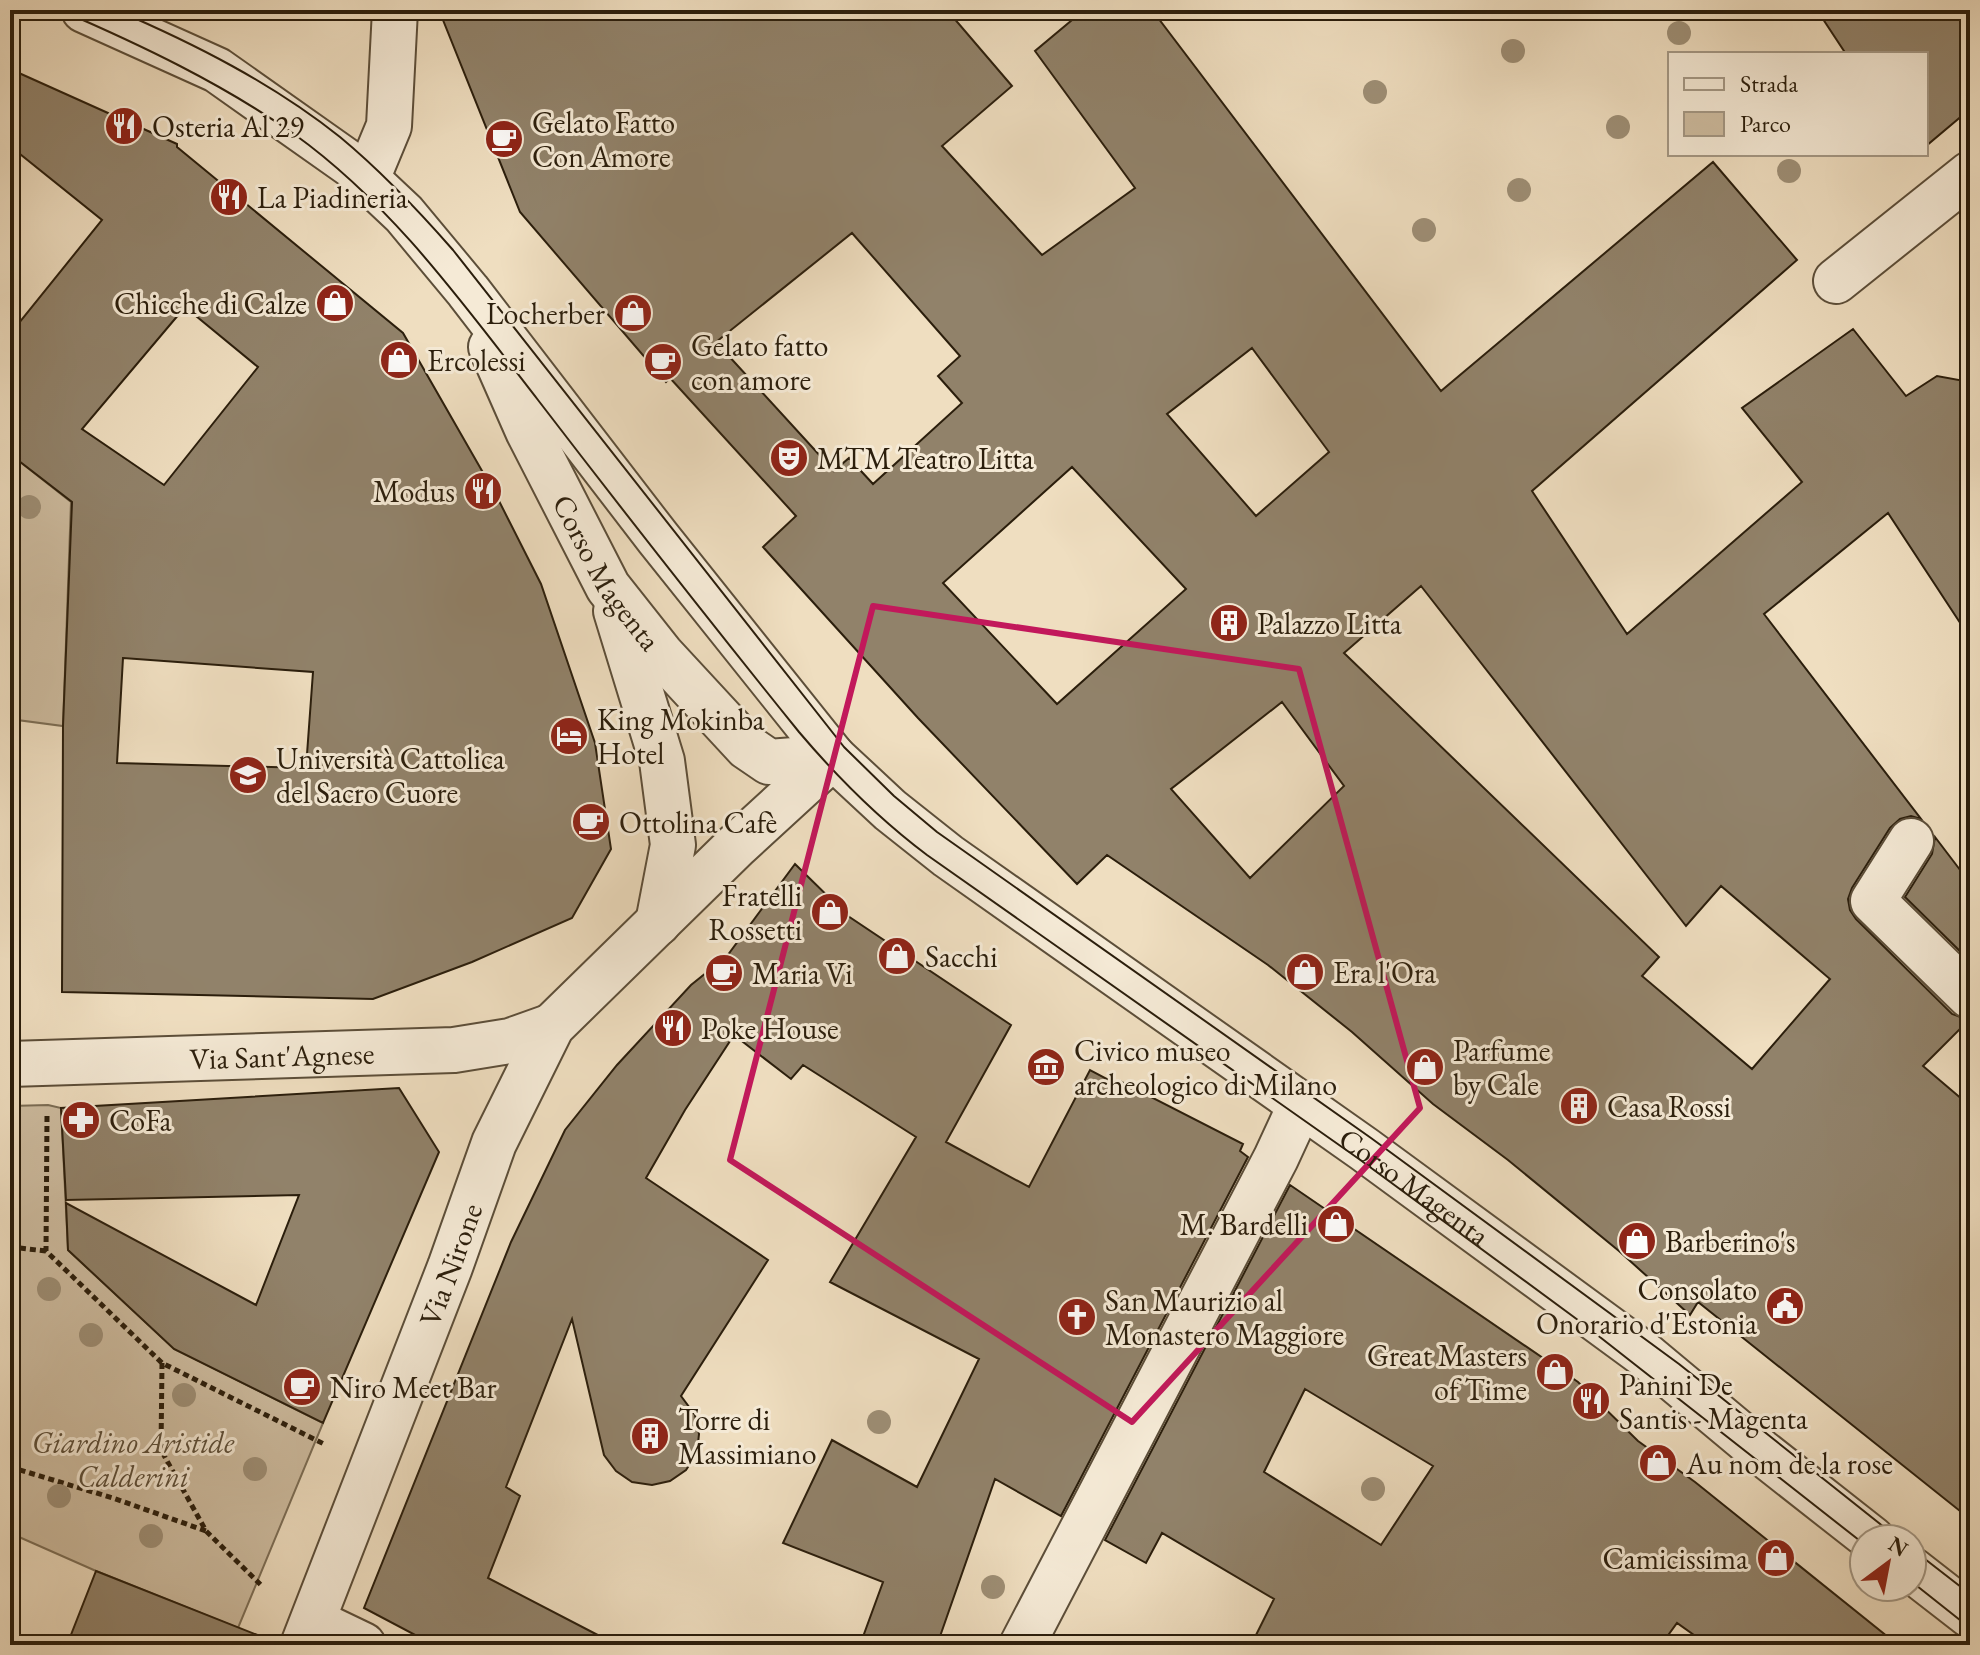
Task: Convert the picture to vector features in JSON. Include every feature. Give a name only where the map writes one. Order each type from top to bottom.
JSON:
[{"type":"street","name":"Corso Magenta","points":[[84,10],[217,70],[300,127],[367,179],[404,214],[468,291],[658,538],[833,757],[890,810],[948,856],[1364,1149],[1645,1355],[1852,1523]]},
{"type":"street","points":[[367,179],[389,126],[395,10]]},
{"type":"street","points":[[1836,281],[1970,174]]},
{"type":"street","name":"Corso Magenta","points":[[468,291],[528,431],[608,587],[692,690],[747,747],[769,762],[833,757]]},
{"type":"street","points":[[608,587],[662,761],[673,845],[658,923]]},
{"type":"street","name":"Via Nirone","points":[[308,1633],[450,1267],[494,1143],[552,1026],[736,846],[833,757]]},
{"type":"street","points":[[1911,841],[1873,901],[1970,996]]},
{"type":"street","name":"Via Sant'Agnese","points":[[10,1064],[454,1050],[510,1041],[552,1026]]},
{"type":"street","points":[[1022,1645],[1234,1240],[1300,1106]]},
{"type":"street","points":[[1928,1582],[1970,1615]]},
{"type":"street","points":[[308,1633],[363,1645]]},
{"type":"path","points":[[46,1251],[48,1105]]},
{"type":"path","points":[[10,1247],[46,1251],[162,1363],[325,1444]]},
{"type":"path","points":[[162,1363],[161,1450],[206,1531],[263,1587]]},
{"type":"path","points":[[10,1467],[113,1498],[206,1531]]},
{"type":"highlighted area","points":[[873,606],[1299,669],[1420,1108],[1132,1422],[730,1160]]},
{"type":"green space","points":[[10,454],[71,502],[63,726],[10,719]]},
{"type":"green space","name":"Giardino Aristide Calderini","points":[[48,1105],[61,1108],[68,1250],[174,1349],[323,1423],[238,1628],[10,1533],[10,1106]]},
{"type":"building","points":[[439,10],[947,10],[1012,86],[942,146],[1042,255],[1135,188],[1035,51],[1084,10],[1152,10],[1441,391],[1713,162],[1797,260],[1532,491],[1627,634],[1802,482],[1742,408],[1853,329],[1906,396],[1937,376],[1970,382],[1970,638],[1888,513],[1764,614],[1921,819],[1911,816],[1900,819],[1890,828],[1852,888],[1848,899],[1850,910],[1952,1014],[1969,1020],[1923,1066],[1970,1106],[1970,1519],[1698,1302],[1690,1315],[1619,1251],[1508,1160],[1433,1104],[1352,1032],[1268,965],[1107,855],[1077,884],[918,718],[763,547],[796,516],[670,378],[666,382],[520,212]],"holes":[[[852,233],[960,356],[938,376],[962,403],[873,484],[849,458],[834,471],[716,342]],[[1252,348],[1329,452],[1256,516],[1167,414]],[[1072,467],[1186,589],[1057,704],[943,583]],[[1421,586],[1686,926],[1721,886],[1830,979],[1752,1069],[1642,976],[1659,957],[1344,653]],[[1282,702],[1344,786],[1250,878],[1171,789]]]},
{"type":"building","points":[[1817,10],[1970,10],[1970,109],[1928,144],[1928,52],[1845,52]]},
{"type":"building","points":[[10,69],[177,144],[403,333],[497,497],[541,584],[595,743],[611,849],[572,918],[472,962],[373,999],[62,992],[63,726],[72,502],[10,454],[10,334],[102,220],[10,146]],"holes":[[[185,307],[258,367],[164,485],[82,429]],[[123,658],[313,672],[306,768],[117,763]]]},
{"type":"building","points":[[1935,837],[1970,883],[1970,961],[1905,897],[1932,854]]},
{"type":"building","points":[[795,864],[848,916],[1011,1025],[946,1142],[1029,1187],[1090,1070],[1118,1085],[1120,1081],[1243,1144],[1240,1151],[1248,1157],[1061,1516],[995,1479],[937,1645],[860,1645],[883,1582],[783,1543],[832,1440],[917,1487],[979,1359],[830,1282],[916,1137],[803,1065],[791,1079],[734,1035],[685,1110],[646,1178],[768,1260],[681,1396],[695,1415],[699,1434],[697,1453],[686,1470],[670,1481],[652,1485],[632,1482],[616,1471],[604,1455],[572,1319],[506,1487],[520,1496],[488,1578],[617,1645],[434,1645],[364,1608],[511,1242],[565,1130],[617,1065],[691,985],[727,956]]},
{"type":"building","points":[[399,1088],[439,1152],[323,1423],[174,1349],[68,1250],[66,1203],[256,1305],[299,1195],[66,1200],[61,1108]]},
{"type":"building","points":[[1290,1185],[1578,1382],[1638,1441],[1695,1482],[1898,1645],[1708,1645],[1677,1623],[1661,1645],[1251,1645],[1274,1599],[1162,1533],[1146,1563],[1105,1540]],"holes":[[[1305,1389],[1433,1466],[1381,1545],[1264,1472]]]},
{"type":"building","points":[[96,1571],[275,1642],[275,1645],[67,1645]]},
{"type":"tram line","points":[[60,10],[150,51],[238,98],[294,134],[363,192],[454,293],[799,732],[844,782],[892,827],[927,855],[1359,1159],[1582,1323],[1848,1531]]},
{"type":"tram line","points":[[116,10],[204,51],[287,99],[340,137],[399,191],[453,250],[844,747],[894,796],[937,832],[1371,1138],[1679,1364],[1879,1523]]},
{"type":"tram line","points":[[1928,1561],[1970,1594]]},
{"type":"tram line","points":[[1928,1595],[1970,1628]]},
{"type":"place","name":"Osteria Al 29","points":[[124,126]]},
{"type":"place","name":"Gelato Fatto Con Amore","points":[[504,139]]},
{"type":"place","name":"La Piadineria","points":[[229,197]]},
{"type":"place","name":"Chicche di Calze","points":[[335,303]]},
{"type":"place","name":"Locherber","points":[[633,313]]},
{"type":"place","name":"Ercolessi","points":[[399,360]]},
{"type":"place","name":"Gelato fatto con amore","points":[[663,362]]},
{"type":"place","name":"MTM Teatro Litta","points":[[789,458]]},
{"type":"place","name":"Modus","points":[[483,491]]},
{"type":"place","name":"Palazzo Litta","points":[[1229,623]]},
{"type":"place","name":"King Mokinba Hotel","points":[[569,736]]},
{"type":"place","name":"Università Cattolica del Sacro Cuore","points":[[248,775]]},
{"type":"place","name":"Ottolina Cafè","points":[[591,822]]},
{"type":"place","name":"Fratelli Rossetti","points":[[830,912]]},
{"type":"place","name":"Sacchi","points":[[897,956]]},
{"type":"place","name":"Era l'Ora","points":[[1305,972]]},
{"type":"place","name":"Maria Vi","points":[[724,973]]},
{"type":"place","name":"Poke House","points":[[673,1028]]},
{"type":"place","name":"Civico museo archeologico di Milano","points":[[1046,1067]]},
{"type":"place","name":"Parfume by Cale","points":[[1425,1067]]},
{"type":"place","name":"Casa Rossi","points":[[1579,1106]]},
{"type":"place","name":"CoFa","points":[[81,1120]]},
{"type":"place","name":"M. Bardelli","points":[[1336,1224]]},
{"type":"place","name":"Barberino's","points":[[1637,1241]]},
{"type":"place","name":"Consolato Onorario d'Estonia","points":[[1785,1306]]},
{"type":"place","name":"San Maurizio al Monastero Maggiore","points":[[1077,1317]]},
{"type":"place","name":"Great Masters of Time","points":[[1555,1372]]},
{"type":"place","name":"Niro Meet Bar","points":[[302,1387]]},
{"type":"place","name":"Panini De Santis - Magenta","points":[[1591,1401]]},
{"type":"place","name":"Torre di Massimiano","points":[[650,1436]]},
{"type":"place","name":"Au nom de la rose","points":[[1658,1463]]},
{"type":"place","name":"Camicissima","points":[[1776,1558]]}]
